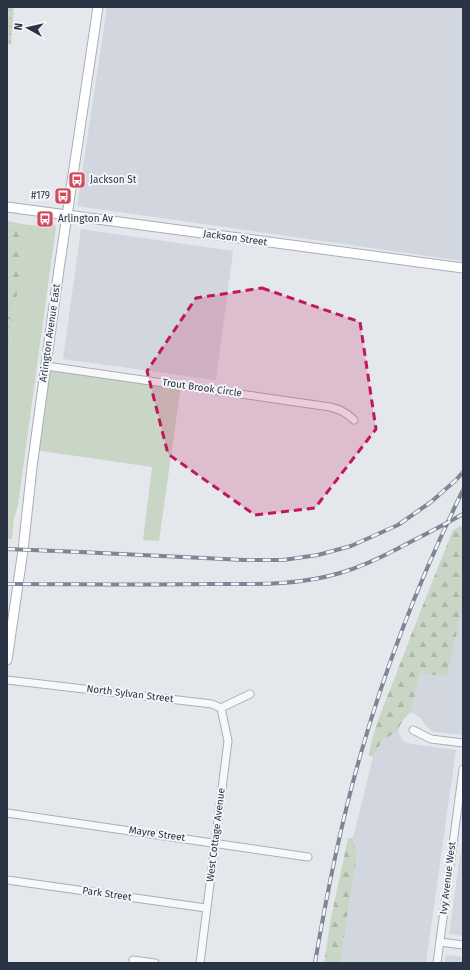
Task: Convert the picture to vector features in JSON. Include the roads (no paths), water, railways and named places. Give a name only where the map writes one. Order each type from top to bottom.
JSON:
[{"type":"street","name":"Arlington Avenue East","points":[[7,660],[67,215],[98,7]]},
{"type":"street","name":"Jackson Street","points":[[7,207],[463,268]]},
{"type":"street","name":"Trout Brook Circle","points":[[46,366],[330,407],[339,409],[354,420]]},
{"type":"street","name":"North Sylvan Street","points":[[7,680],[212,704],[221,708]]},
{"type":"street","points":[[221,708],[250,694]]},
{"type":"street","name":"West Cottage Avenue","points":[[200,963],[228,741],[221,708]]},
{"type":"street","points":[[413,730],[431,739],[463,743]]},
{"type":"street","name":"Ivy Avenue West","points":[[437,963],[463,768]]},
{"type":"street","name":"Mayre Street","points":[[7,812],[308,857]]},
{"type":"street","name":"Park Street","points":[[7,880],[206,908]]},
{"type":"street","points":[[440,942],[463,945]]},
{"type":"street","points":[[133,960],[155,963]]},
{"type":"railway","points":[[7,549],[244,560],[283,560],[318,555],[351,546],[398,525],[431,502],[463,472]]},
{"type":"railway","points":[[315,963],[341,831],[371,719],[406,619],[433,554],[463,490]]},
{"type":"railway","points":[[7,584],[258,584],[307,580],[340,573],[370,562],[392,552],[463,514]]},
{"type":"place","name":"Jackson St","points":[[77,180]]},
{"type":"place","name":"#179","points":[[63,196]]},
{"type":"place","name":"Arlington Av","points":[[45,219]]}]
